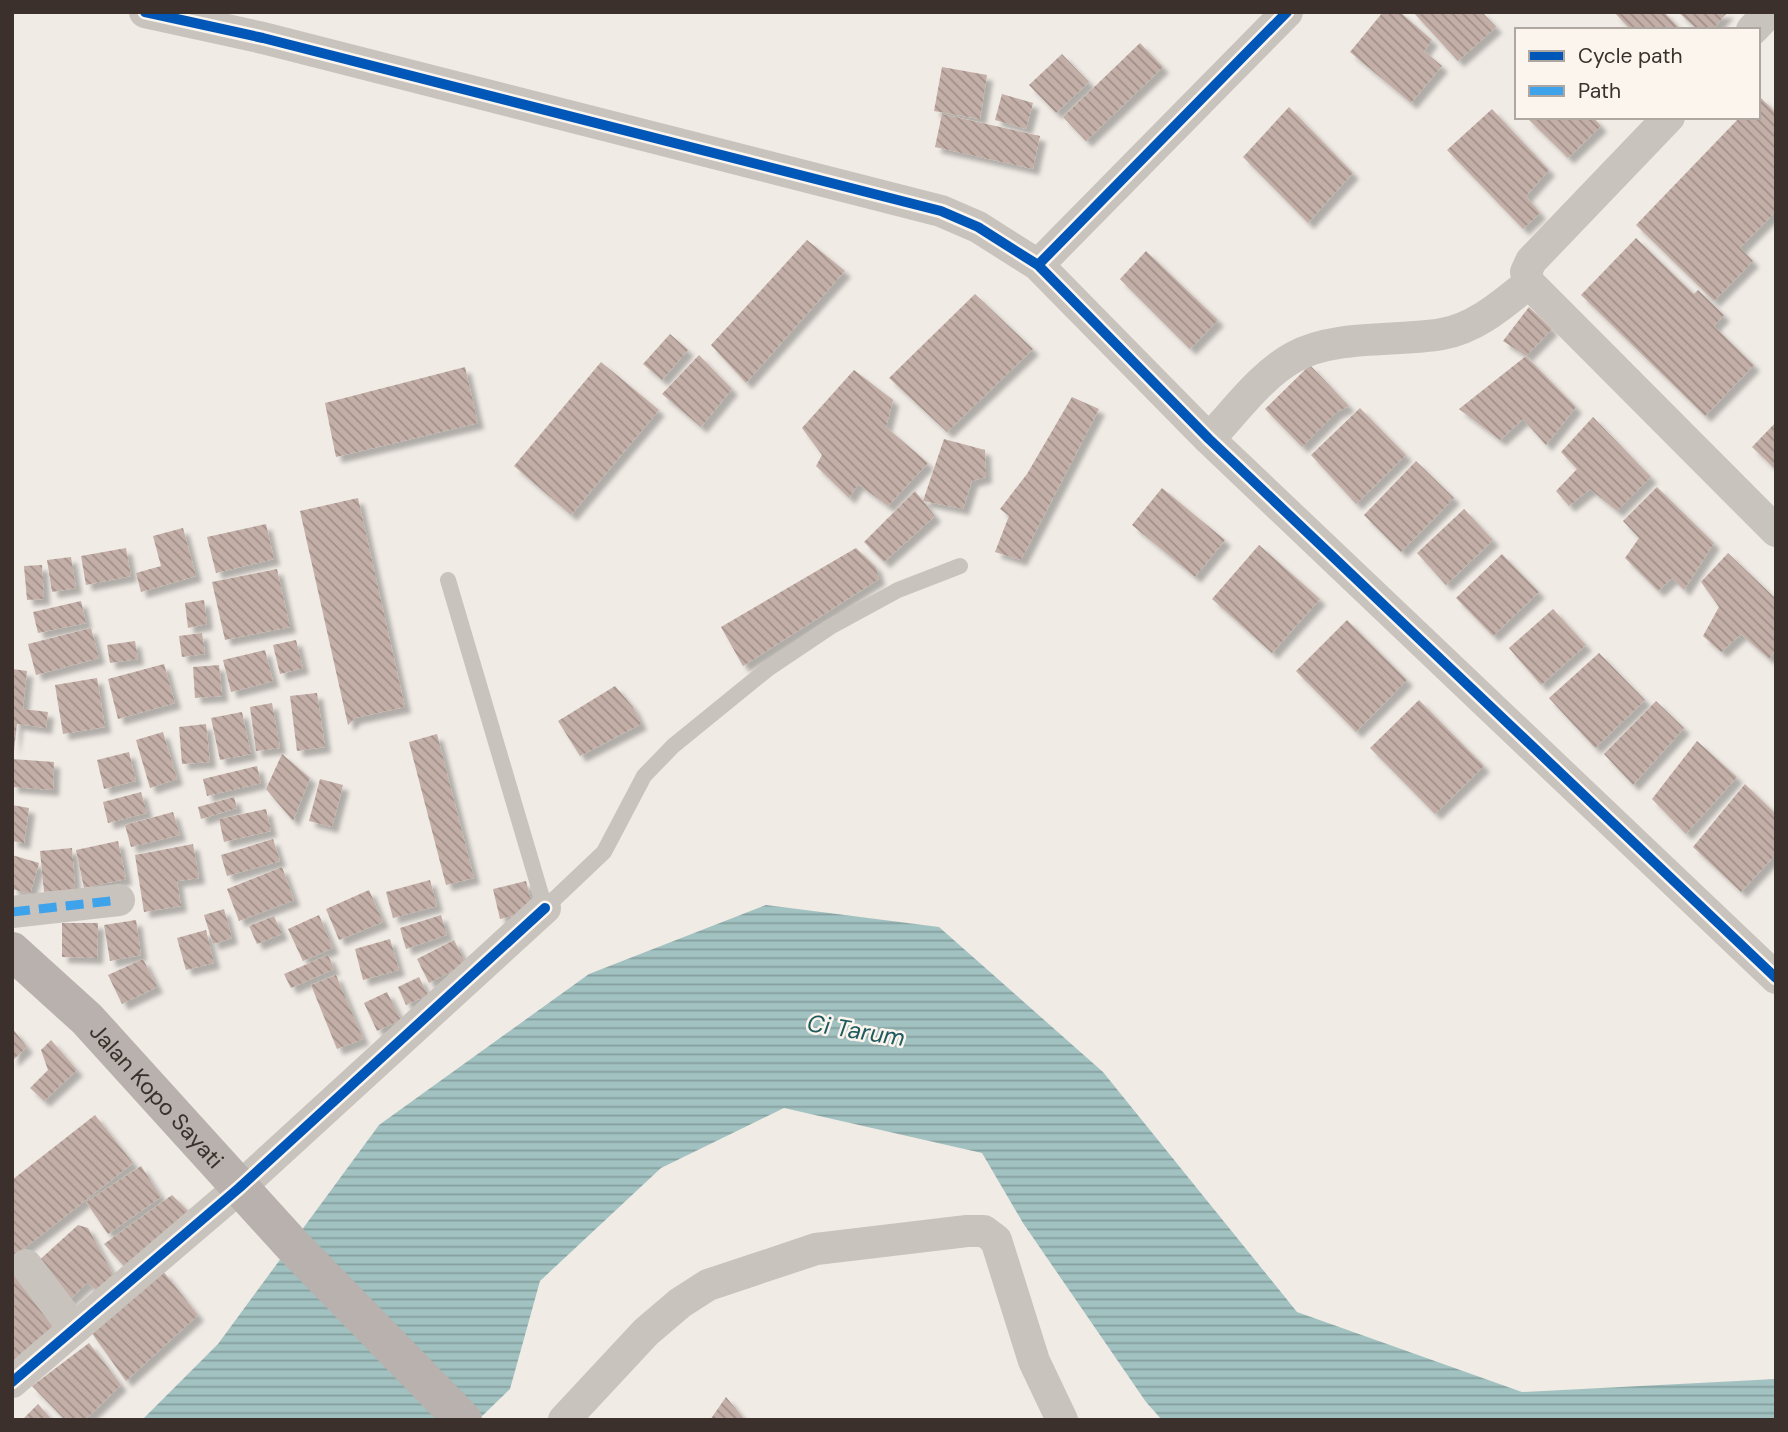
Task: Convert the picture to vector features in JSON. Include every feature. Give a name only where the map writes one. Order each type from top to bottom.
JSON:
[{"type":"main road","name":"Jalan Kopo Sayati","points":[[12,951],[87,1019],[294,1247],[463,1420]]},
{"type":"street","points":[[145,12],[267,25],[941,211],[978,227],[1038,265],[1209,439],[1776,978]]},
{"type":"street","points":[[1038,265],[1287,12]]},
{"type":"street","points":[[1754,28],[1769,12]]},
{"type":"street","points":[[1667,119],[1531,261],[1526,272],[1529,283],[1776,531]]},
{"type":"street","points":[[1209,439],[1265,381],[1294,356],[1382,337],[1443,334],[1464,327],[1495,310],[1529,283]]},
{"type":"street","points":[[12,912],[119,900]]},
{"type":"street","points":[[12,1382],[73,1327],[239,1188],[545,908]]},
{"type":"street","points":[[564,1420],[646,1332],[680,1303],[708,1285],[816,1249],[967,1231],[984,1231],[996,1240],[1034,1361],[1062,1420]]},
{"type":"street","points":[[26,1265],[73,1327]]},
{"type":"lane","points":[[448,580],[545,908],[604,852],[644,776],[673,746],[769,668],[830,627],[898,590],[960,566]]},
{"type":"water","name":"Ci Tarum","points":[[766,905],[939,927],[1103,1072],[1297,1312],[1522,1392],[1776,1379],[1776,1420],[1162,1420],[1146,1402],[1023,1223],[982,1153],[784,1108],[661,1168],[540,1281],[510,1389],[478,1420],[142,1420],[218,1344],[379,1125],[589,974]]},
{"type":"building","points":[[1383,12],[1400,12],[1432,40],[1424,51],[1442,66],[1411,103],[1350,52]]},
{"type":"building","points":[[1413,12],[1482,12],[1496,27],[1458,61]]},
{"type":"building","points":[[1614,12],[1664,12],[1679,28],[1629,28]]},
{"type":"building","points":[[1678,12],[1728,12],[1714,28],[1696,28]]},
{"type":"building","points":[[1140,43],[1163,67],[1086,141],[1063,117]]},
{"type":"building","points":[[1062,54],[1089,82],[1056,113],[1029,85]]},
{"type":"building","points":[[942,67],[987,75],[980,119],[934,111]]},
{"type":"building","points":[[1002,94],[1033,103],[1026,129],[995,120]]},
{"type":"building","points":[[1760,97],[1776,113],[1776,211],[1740,248],[1753,261],[1714,301],[1636,225],[1738,119],[1760,119]]},
{"type":"building","points":[[1289,107],[1353,173],[1308,223],[1243,157]]},
{"type":"building","points":[[1492,109],[1549,170],[1526,196],[1540,213],[1523,229],[1447,150]]},
{"type":"building","points":[[942,114],[1040,136],[1033,169],[935,147]]},
{"type":"building","points":[[1528,119],[1595,119],[1601,126],[1568,158]]},
{"type":"building","points":[[1636,238],[1694,294],[1698,290],[1724,315],[1714,326],[1754,365],[1705,416],[1581,295]]},
{"type":"building","points":[[807,240],[845,271],[746,383],[711,345]]},
{"type":"building","points":[[1146,251],[1218,320],[1190,349],[1120,279]]},
{"type":"building","points":[[975,294],[1033,349],[947,432],[889,378]]},
{"type":"building","points":[[1529,307],[1552,329],[1526,356],[1503,341]]},
{"type":"building","points":[[670,334],[688,350],[662,380],[643,364]]},
{"type":"building","points":[[699,355],[732,389],[701,427],[662,394]]},
{"type":"building","points":[[1526,356],[1576,407],[1546,445],[1523,419],[1500,440],[1459,409]]},
{"type":"building","points":[[601,362],[659,410],[571,515],[514,466]]},
{"type":"building","points":[[1310,365],[1349,406],[1337,412],[1302,447],[1265,409]]},
{"type":"building","points":[[465,367],[478,423],[336,457],[325,403]]},
{"type":"building","points":[[854,370],[893,400],[886,427],[928,463],[888,506],[858,484],[849,498],[816,466],[822,455],[802,428]]},
{"type":"building","points":[[1072,397],[1099,409],[1021,560],[995,552],[1009,516],[1000,509],[1027,474]]},
{"type":"building","points":[[1360,408],[1406,455],[1356,504],[1311,455]]},
{"type":"building","points":[[1593,417],[1651,477],[1617,511],[1590,489],[1569,506],[1556,491],[1577,469],[1561,452]]},
{"type":"building","points":[[1776,422],[1776,470],[1752,447]]},
{"type":"building","points":[[944,439],[985,450],[986,477],[972,481],[963,509],[923,501]]},
{"type":"building","points":[[1416,461],[1454,498],[1401,552],[1364,515]]},
{"type":"building","points":[[1657,487],[1714,543],[1684,590],[1672,578],[1658,591],[1625,558],[1639,538],[1623,521]]},
{"type":"building","points":[[1162,488],[1225,540],[1195,577],[1132,525]]},
{"type":"building","points":[[915,491],[935,516],[884,562],[864,542]]},
{"type":"building","points":[[358,498],[405,707],[355,718],[348,725],[300,511]]},
{"type":"building","points":[[1464,509],[1493,540],[1446,585],[1417,553]]},
{"type":"building","points":[[266,524],[274,559],[216,573],[207,537]]},
{"type":"building","points":[[183,528],[196,576],[141,592],[136,573],[161,566],[153,536]]},
{"type":"building","points":[[1259,545],[1320,599],[1272,653],[1212,599]]},
{"type":"building","points":[[126,548],[131,576],[86,585],[81,556]]},
{"type":"building","points":[[856,548],[876,567],[879,579],[743,666],[721,627]]},
{"type":"building","points":[[1728,553],[1776,599],[1776,650],[1769,659],[1741,634],[1721,652],[1703,636],[1719,607],[1701,582]]},
{"type":"building","points":[[1502,554],[1539,592],[1493,636],[1456,598]]},
{"type":"building","points":[[71,557],[76,588],[52,592],[47,560]]},
{"type":"building","points":[[42,565],[44,599],[27,600],[24,566]]},
{"type":"building","points":[[277,569],[290,627],[225,640],[212,582]]},
{"type":"building","points":[[204,600],[207,624],[188,628],[185,603]]},
{"type":"building","points":[[81,601],[86,623],[38,633],[33,612]]},
{"type":"building","points":[[1553,609],[1586,645],[1541,685],[1509,648]]},
{"type":"building","points":[[1347,620],[1407,680],[1356,732],[1296,671]]},
{"type":"building","points":[[91,628],[99,658],[36,675],[28,644]]},
{"type":"building","points":[[202,633],[205,654],[182,657],[179,636]]},
{"type":"building","points":[[296,640],[303,668],[280,674],[273,645]]},
{"type":"building","points":[[135,641],[138,659],[110,663],[107,645]]},
{"type":"building","points":[[265,650],[273,681],[231,692],[223,660]]},
{"type":"building","points":[[1599,653],[1645,700],[1595,748],[1549,698]]},
{"type":"building","points":[[164,664],[175,703],[118,719],[108,679]]},
{"type":"building","points":[[219,665],[222,696],[195,698],[193,667]]},
{"type":"building","points":[[12,669],[27,671],[23,709],[48,712],[46,728],[17,724],[14,751]]},
{"type":"building","points":[[97,678],[105,727],[63,734],[55,685]]},
{"type":"building","points":[[615,686],[633,707],[641,724],[580,756],[558,721]]},
{"type":"building","points":[[317,693],[325,747],[297,751],[290,696]]},
{"type":"building","points":[[1419,700],[1484,766],[1435,814],[1370,748]]},
{"type":"building","points":[[1656,701],[1684,728],[1633,785],[1604,754]]},
{"type":"building","points":[[272,703],[280,748],[256,751],[250,707]]},
{"type":"building","points":[[242,712],[251,754],[220,760],[211,718]]},
{"type":"building","points":[[206,724],[210,762],[182,764],[179,727]]},
{"type":"building","points":[[163,732],[177,779],[150,788],[136,740]]},
{"type":"building","points":[[437,734],[474,878],[446,885],[409,742]]},
{"type":"building","points":[[1697,741],[1737,777],[1686,834],[1652,799]]},
{"type":"building","points":[[129,752],[136,781],[104,789],[97,760]]},
{"type":"building","points":[[282,754],[310,778],[293,821],[266,789]]},
{"type":"building","points":[[12,759],[54,762],[53,790],[12,787]]},
{"type":"building","points":[[257,766],[261,783],[207,796],[203,779]]},
{"type":"building","points":[[320,779],[343,785],[332,827],[309,821]]},
{"type":"building","points":[[1745,784],[1776,814],[1776,854],[1741,892],[1693,847]]},
{"type":"building","points":[[141,792],[147,813],[108,823],[103,802]]},
{"type":"building","points":[[234,797],[237,808],[201,819],[198,807]]},
{"type":"building","points":[[12,805],[29,808],[24,843],[12,841]]},
{"type":"building","points":[[266,809],[271,831],[224,842],[219,819]]},
{"type":"building","points":[[173,812],[180,835],[131,847],[125,825]]},
{"type":"building","points":[[273,839],[280,861],[227,876],[221,855]]},
{"type":"building","points":[[118,841],[126,879],[84,888],[76,850]]},
{"type":"building","points":[[193,844],[199,878],[177,881],[181,906],[144,912],[135,855]]},
{"type":"building","points":[[72,848],[75,889],[44,892],[40,851]]},
{"type":"building","points":[[12,855],[39,863],[30,894],[12,889]]},
{"type":"building","points":[[282,867],[294,900],[239,921],[227,889]]},
{"type":"building","points":[[430,880],[437,906],[393,918],[386,892]]},
{"type":"building","points":[[526,881],[534,911],[500,919],[493,889]]},
{"type":"building","points":[[369,890],[383,922],[339,940],[326,909]]},
{"type":"building","points":[[224,909],[232,938],[213,944],[204,915]]},
{"type":"building","points":[[319,915],[333,948],[303,961],[288,929]]},
{"type":"building","points":[[441,915],[447,935],[406,949],[400,928]]},
{"type":"building","points":[[274,916],[282,934],[257,944],[249,926]]},
{"type":"building","points":[[136,920],[141,955],[110,961],[104,925]]},
{"type":"building","points":[[62,923],[98,923],[97,958],[62,957]]},
{"type":"building","points":[[206,930],[214,963],[186,970],[177,938]]},
{"type":"building","points":[[390,939],[399,970],[363,980],[355,949]]},
{"type":"building","points":[[454,940],[466,964],[429,983],[417,959]]},
{"type":"building","points":[[328,955],[334,969],[291,988],[284,974]]},
{"type":"building","points":[[143,959],[157,987],[122,1004],[108,975]]},
{"type":"building","points":[[336,975],[363,1039],[337,1049],[311,985]]},
{"type":"building","points":[[419,977],[428,995],[406,1005],[398,987]]},
{"type":"building","points":[[387,992],[401,1020],[377,1031],[364,1003]]},
{"type":"building","points":[[12,1028],[27,1047],[12,1061]]},
{"type":"building","points":[[51,1040],[77,1070],[44,1101],[30,1088],[48,1070],[41,1050]]},
{"type":"building","points":[[95,1115],[133,1163],[12,1258],[12,1180]]},
{"type":"building","points":[[141,1166],[161,1197],[108,1234],[86,1202]]},
{"type":"building","points":[[172,1195],[194,1217],[129,1272],[104,1244]]},
{"type":"building","points":[[78,1225],[88,1228],[113,1274],[96,1290],[87,1283],[63,1306],[35,1264]]},
{"type":"building","points":[[12,1263],[61,1327],[12,1366]]},
{"type":"building","points":[[163,1271],[198,1315],[126,1381],[91,1332]]},
{"type":"building","points":[[89,1343],[121,1385],[85,1420],[65,1420],[32,1386]]},
{"type":"building","points":[[726,1397],[745,1420],[710,1420]]},
{"type":"building","points":[[38,1404],[52,1420],[22,1420]]},
{"type":"marked path","points":[[12,912],[119,900]]},
{"type":"cycle path","points":[[145,12],[263,38],[941,211],[978,227],[1038,265],[1287,12]]},
{"type":"cycle path","points":[[1038,265],[1209,439],[1776,978]]},
{"type":"cycle path","points":[[12,1382],[239,1188],[545,908]]}]
